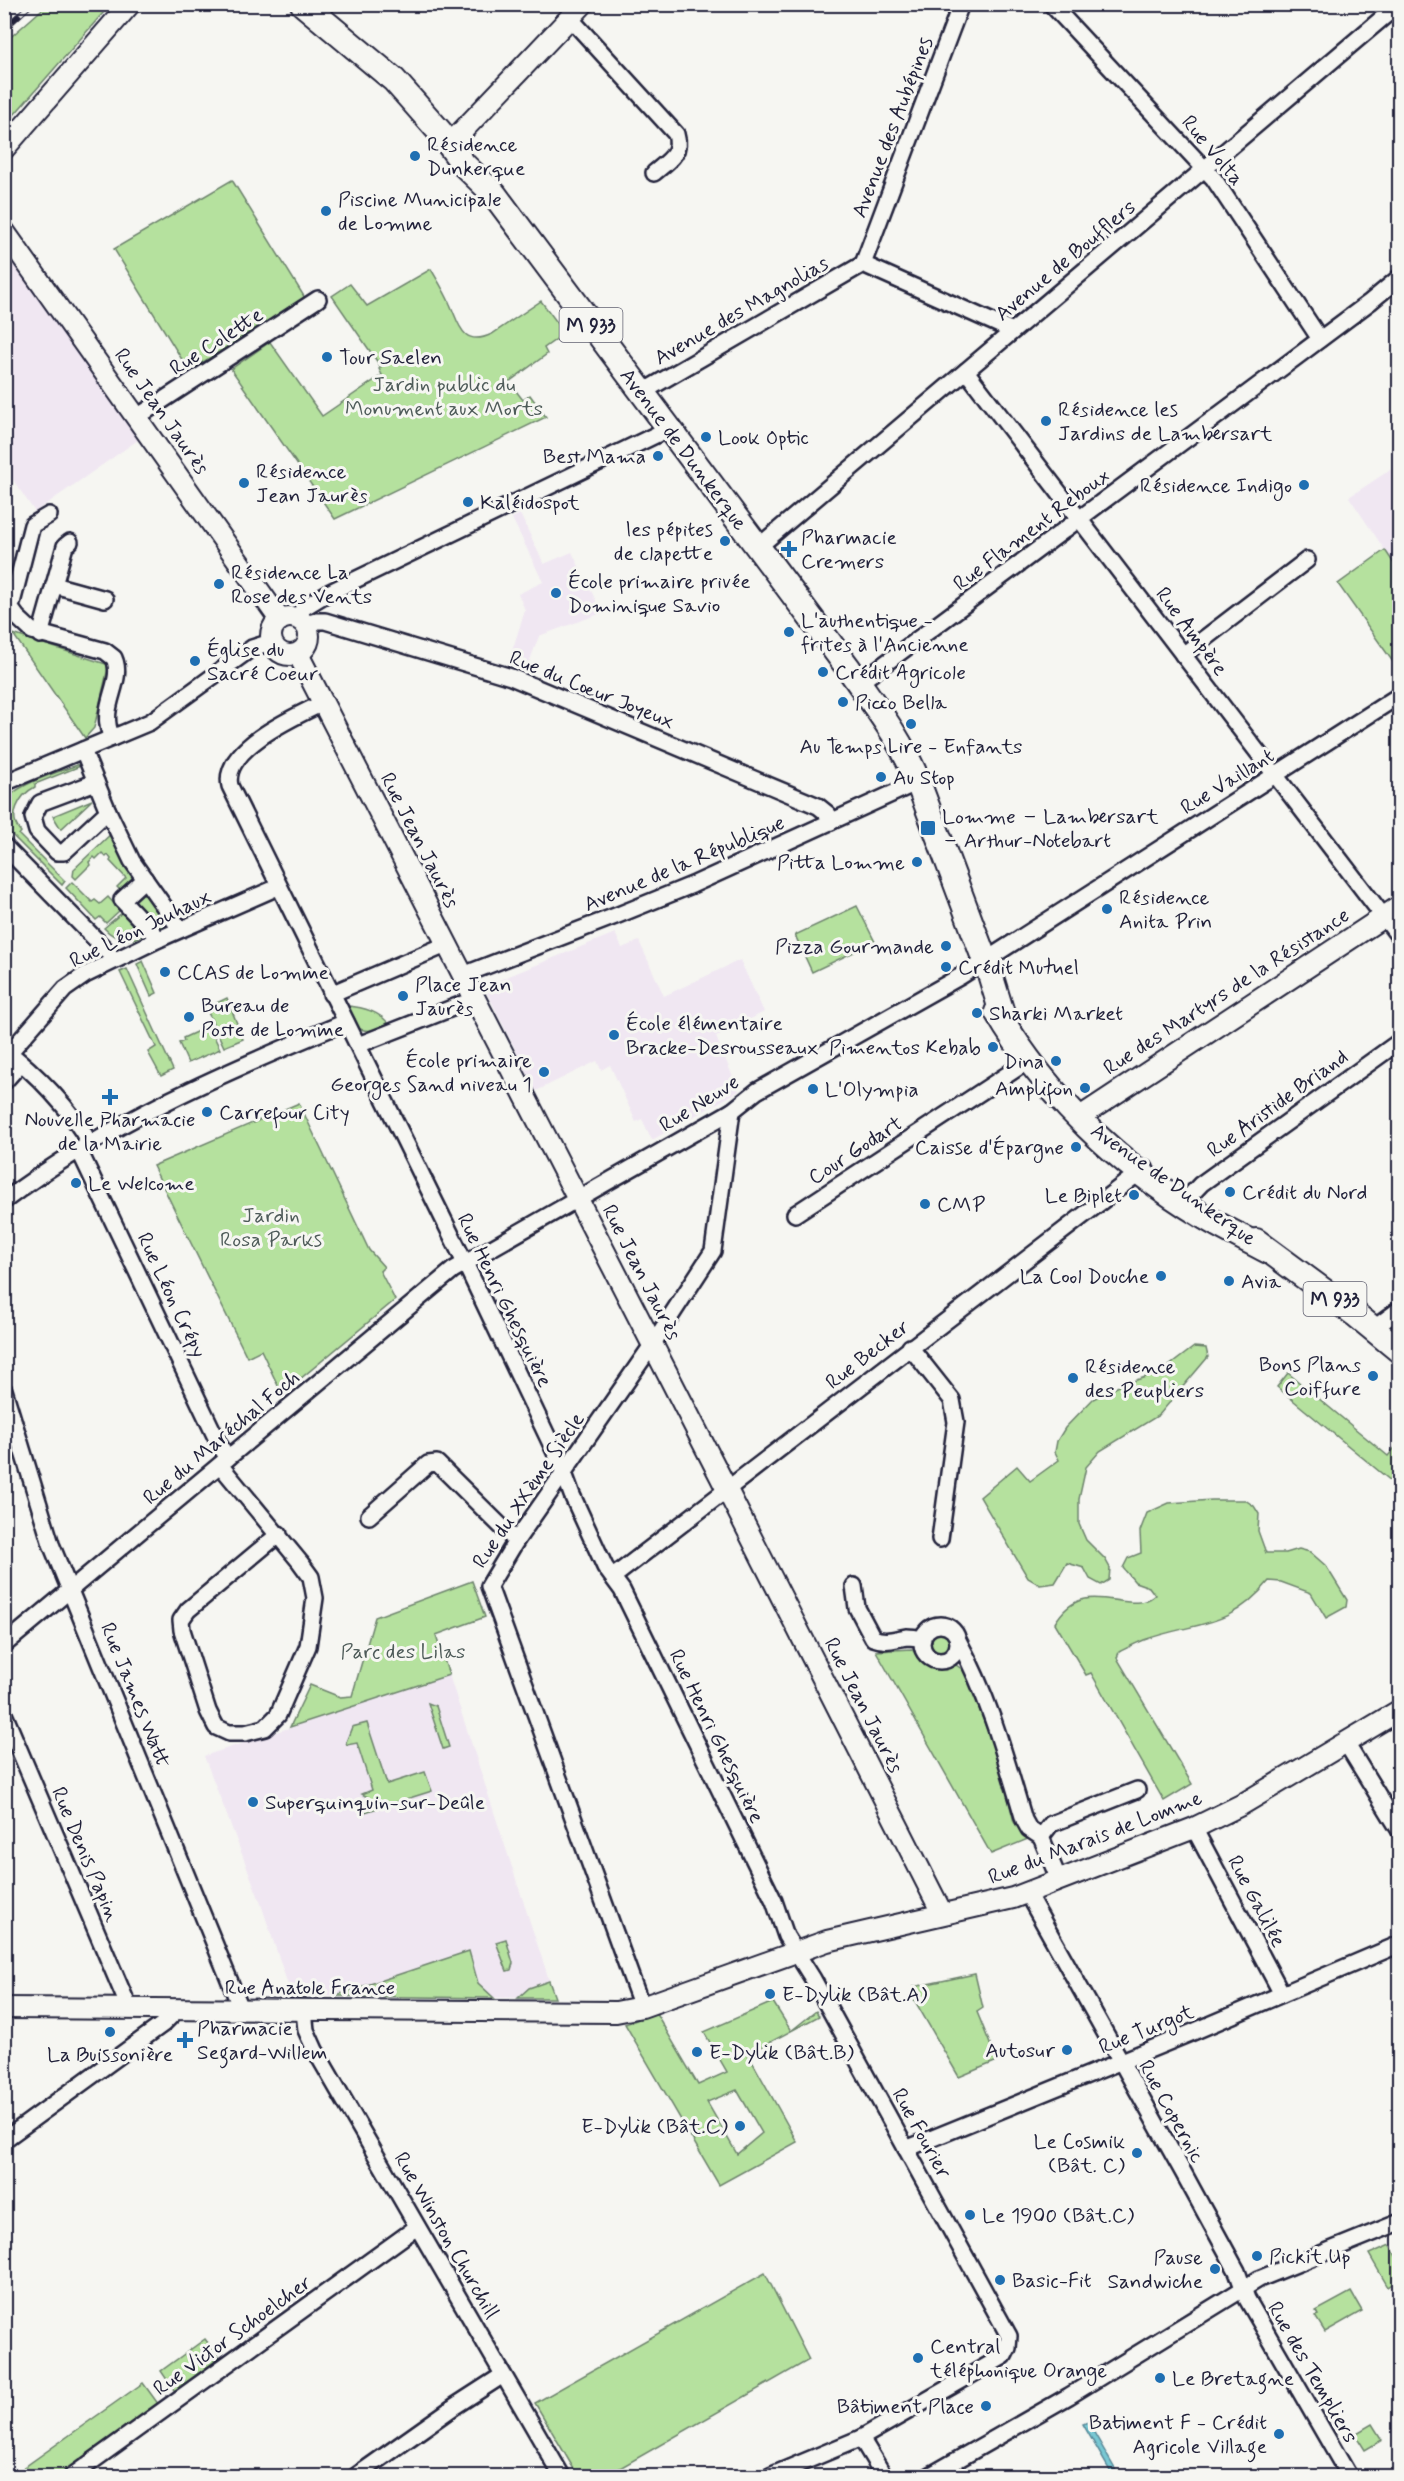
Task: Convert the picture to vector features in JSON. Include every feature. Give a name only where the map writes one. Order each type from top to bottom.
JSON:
[{"type":"main road","name":"Avenue de Dunkerque","points":[[303,4],[394,80],[476,161],[494,194],[859,683],[912,784],[1006,1026],[1028,1061],[1080,1117],[1143,1169],[1186,1199],[1219,1213],[1400,1351]]},
{"type":"main road","name":"Avenue de Dunkerque","points":[[323,4],[402,70],[432,103],[454,140]]},
{"type":"street","points":[[4,149],[130,4]]},
{"type":"street","name":"Avenue des Aubépines","points":[[863,264],[961,4]]},
{"type":"street","name":"Rue Volta","points":[[1051,4],[1214,179],[1320,339]]},
{"type":"street","name":"Avenue de Boufflers","points":[[757,548],[1399,4]]},
{"type":"street","points":[[454,140],[576,11],[676,134],[679,143],[677,153],[654,173]]},
{"type":"street","name":"Rue Jean Jaurès","points":[[4,231],[136,417],[294,621]]},
{"type":"street","points":[[863,264],[1013,331]]},
{"type":"street","name":"Avenue des Magnolias","points":[[641,393],[863,264]]},
{"type":"street","name":"Rue Flament Reboux","points":[[859,683],[1400,277]]},
{"type":"street","name":"Rue Colette","points":[[136,417],[318,299]]},
{"type":"street","name":"Rue Ampère","points":[[966,371],[1400,938]]},
{"type":"street","points":[[294,621],[308,632],[308,641],[298,654],[283,655],[275,650],[271,642],[272,629],[294,621],[303,608],[326,594],[668,429]]},
{"type":"street","points":[[48,514],[32,525],[9,612],[40,635],[105,651],[114,658],[117,670],[106,719],[112,738]]},
{"type":"street","points":[[40,635],[65,546],[70,542]]},
{"type":"street","points":[[1183,655],[1307,560]]},
{"type":"street","points":[[54,585],[105,599]]},
{"type":"street","points":[[325,621],[321,608],[326,594]]},
{"type":"street","name":"Rue du Cœur Joyeux","points":[[294,621],[325,621],[511,677],[818,806],[828,814],[831,822]]},
{"type":"street","points":[[5,781],[150,722],[252,648],[271,642]]},
{"type":"street","name":"Rue Jean Jaurès","points":[[298,654],[727,1489],[942,1914]]},
{"type":"street","name":"Rue Vaillant","points":[[980,962],[1400,695]]},
{"type":"street","name":"Rue Henri Ghesquière","points":[[323,704],[278,727],[243,751],[235,759],[230,770],[230,786],[465,1263],[564,1473],[605,1567],[622,1590],[769,1890],[786,1936],[795,1952]]},
{"type":"street","points":[[83,750],[132,861],[180,929]]},
{"type":"street","points":[[96,782],[39,803],[33,817],[38,831],[57,852],[64,852],[108,811]]},
{"type":"street","name":"Avenue de la République","points":[[463,975],[658,899],[912,784]]},
{"type":"street","points":[[4,846],[108,952],[113,960]]},
{"type":"street","points":[[145,879],[122,900],[159,939]]},
{"type":"street","name":"Rue Léon Jouhaux","points":[[11,1055],[65,989],[113,960],[278,887]]},
{"type":"street","name":"Rue des Martyrs de la Résistance","points":[[1080,1117],[1400,906]]},
{"type":"street","points":[[331,994],[448,944]]},
{"type":"street","name":"Rue Neuve","points":[[465,1263],[732,1112],[757,1091],[980,962]]},
{"type":"street","points":[[358,1045],[475,999]]},
{"type":"street","points":[[4,1201],[85,1147],[144,1112],[198,1085],[346,1022]]},
{"type":"street","name":"Rue Aristide Briand","points":[[1186,1199],[1400,1041]]},
{"type":"street","points":[[4,1082],[11,1055]]},
{"type":"street","name":"Rue Léon Crépy","points":[[11,1055],[70,1113],[220,1446],[224,1461],[279,1534],[310,1577],[315,1598],[308,1646],[278,1715],[265,1728],[245,1733],[229,1733],[216,1727],[208,1711],[182,1630],[181,1620],[188,1610],[279,1534]]},
{"type":"street","name":"Cour Godart","points":[[795,1214],[1028,1061]]},
{"type":"street","name":"Rue du XXème Siècle","points":[[642,2007],[490,1593],[490,1581],[652,1345],[713,1251],[732,1112]]},
{"type":"street","name":"Rue Becker","points":[[613,1577],[1143,1169]]},
{"type":"street","name":"Rue du Maréchal Foch","points":[[4,1645],[453,1270],[465,1263]]},
{"type":"street","points":[[1373,1329],[1400,1309]]},
{"type":"street","points":[[910,1347],[952,1400],[956,1422],[940,1539]]},
{"type":"street","name":"Rue James Watt","points":[[4,1390],[51,1544],[242,2011]]},
{"type":"street","points":[[369,1516],[428,1464],[437,1464],[516,1541]]},
{"type":"street","points":[[854,1586],[857,1608],[873,1638],[881,1641],[896,1641],[908,1637],[923,1639]]},
{"type":"street","points":[[958,1640],[956,1652],[942,1661],[936,1661],[923,1650],[923,1639],[929,1629],[941,1625],[952,1630],[958,1640],[978,1677],[998,1732],[1024,1820],[1029,1828],[1041,1837],[1059,1880]]},
{"type":"street","name":"Rue du Marais de Lomme","points":[[616,2012],[642,2007],[795,1952],[860,1932],[1027,1893],[1194,1828],[1241,1805],[1400,1710]]},
{"type":"street","name":"Rue Denis Papin","points":[[4,1714],[130,2010]]},
{"type":"street","points":[[1346,1743],[1400,1831]]},
{"type":"street","points":[[1041,1837],[1051,1824],[1137,1790]]},
{"type":"street","name":"Rue Galilée","points":[[1194,1828],[1282,1994]]},
{"type":"street","name":"Rue Copernic","points":[[1027,1893],[1237,2271],[1242,2288]]},
{"type":"street","name":"Rue Turgot","points":[[906,2150],[1400,1944]]},
{"type":"street","name":"Rue Fourier","points":[[795,1952],[818,1988],[1009,2336],[1008,2348],[1004,2356],[861,2438]]},
{"type":"street","name":"Rue Anatole France","points":[[4,2008],[616,2012]]},
{"type":"street","points":[[4,2140],[163,2024],[177,2010]]},
{"type":"street","name":"Rue Winston Churchill","points":[[304,2011],[306,2030],[315,2050],[562,2476]]},
{"type":"street","points":[[929,2476],[1100,2378],[1258,2279],[1400,2222]]},
{"type":"street","name":"Rue Victor Schoelcher","points":[[72,2476],[417,2227]]},
{"type":"street","name":"Rue des Templiers","points":[[1242,2288],[1349,2476]]},
{"type":"street","points":[[356,2476],[503,2375]]},
{"type":"street","points":[[770,2476],[861,2438],[884,2476]]},
{"type":"shaded area","points":[[5,251],[138,440],[35,512],[5,468]]},
{"type":"shaded area","points":[[1399,464],[1399,571],[1349,497]]},
{"type":"shaded area","name":"École primaire privée Dominique Savio","points":[[520,514],[544,564],[572,552],[602,613],[539,636],[526,671],[508,664],[525,610],[518,594],[543,582],[512,518]]},
{"type":"shaded area","name":"École élémentaire Bracke-Desrousseaux","points":[[615,933],[622,948],[639,941],[664,996],[740,960],[764,1012],[716,1037],[739,1091],[652,1140],[642,1119],[636,1122],[610,1065],[601,1070],[597,1061],[536,1091],[485,989],[487,985]]},
{"type":"shaded area","points":[[449,1675],[555,1998],[292,1996],[293,1991],[290,1984],[288,1985],[260,1901],[204,1756]]},
{"type":"green space","points":[[47,5],[110,5],[13,116],[5,106],[5,42]]},
{"type":"green space","points":[[232,180],[305,298],[189,371],[114,249]]},
{"type":"green space","name":"Jardin public du Monument aux Morts","points":[[431,269],[446,295],[459,326],[468,336],[474,338],[492,334],[541,301],[565,333],[544,348],[547,354],[509,382],[523,400],[530,395],[546,417],[335,519],[231,369],[270,342],[322,416],[382,375],[379,369],[381,367],[332,296],[350,284],[367,306]]},
{"type":"green space","points":[[1385,550],[1399,571],[1400,668],[1398,669],[1338,584]]},
{"type":"green space","points":[[13,634],[106,664],[108,668],[94,728],[85,738]]},
{"type":"green space","points":[[83,763],[83,765],[35,784],[35,787],[24,795],[15,813],[15,820],[21,832],[19,835],[65,881],[62,885],[10,833],[5,822],[4,809],[11,795],[29,783]]},
{"type":"green space","points":[[92,800],[61,829],[53,816]]},
{"type":"green space","points":[[114,831],[138,875],[123,893],[117,887],[126,878],[110,861],[108,855],[106,857],[102,853],[96,859],[94,857],[89,862],[90,865],[76,879],[73,876],[74,869]]},
{"type":"green space","points":[[72,882],[92,902],[95,900],[100,904],[108,897],[120,910],[106,923],[100,917],[96,920],[66,888]]},
{"type":"green space","points":[[142,887],[169,924],[156,930],[128,899]]},
{"type":"green space","points":[[857,906],[875,942],[812,972],[795,935]]},
{"type":"green space","points":[[123,912],[144,933],[134,939],[124,939],[118,938],[104,928]]},
{"type":"green space","points":[[143,961],[157,993],[151,996],[137,964]]},
{"type":"green space","points":[[127,969],[173,1070],[161,1076],[148,1052],[156,1047],[120,972]]},
{"type":"green space","points":[[227,998],[243,1039],[224,1047],[206,1008]]},
{"type":"green space","points":[[348,1006],[377,1014],[390,1026],[368,1031],[362,1030],[352,1022]]},
{"type":"green space","points":[[209,1026],[220,1049],[188,1063],[179,1043],[184,1041],[183,1038]]},
{"type":"green space","name":"Jardin Rosa Parks","points":[[299,1103],[369,1250],[384,1267],[380,1271],[395,1300],[282,1394],[261,1350],[247,1357],[153,1166]]},
{"type":"green space","points":[[1194,1347],[1206,1348],[1208,1357],[1159,1415],[1100,1451],[1086,1467],[1079,1499],[1079,1524],[1086,1540],[1105,1559],[1110,1568],[1109,1580],[1101,1585],[1090,1579],[1084,1568],[1067,1563],[1055,1583],[1040,1585],[1028,1578],[980,1497],[1017,1466],[1030,1481],[1059,1460],[1055,1452],[1057,1441],[1065,1428],[1093,1399],[1121,1385],[1161,1372]]},
{"type":"green space","points":[[1288,1373],[1388,1456],[1399,1443],[1399,1484],[1397,1486],[1277,1387]]},
{"type":"green space","points":[[1245,1500],[1254,1506],[1259,1514],[1258,1531],[1266,1553],[1286,1553],[1299,1549],[1310,1552],[1326,1566],[1347,1600],[1346,1607],[1326,1618],[1311,1593],[1281,1582],[1269,1581],[1254,1597],[1226,1616],[1144,1640],[1119,1652],[1117,1658],[1192,1784],[1164,1801],[1091,1673],[1086,1675],[1055,1623],[1067,1608],[1080,1600],[1093,1598],[1133,1602],[1144,1601],[1155,1595],[1149,1587],[1135,1582],[1123,1568],[1128,1558],[1141,1553],[1140,1531],[1147,1513],[1169,1503]]},
{"type":"green space","name":"Parc des Lilas","points":[[472,1581],[485,1617],[436,1635],[449,1675],[290,1727],[310,1685],[340,1697],[352,1696],[375,1617]]},
{"type":"green space","points":[[936,1634],[944,1634],[950,1640],[950,1648],[944,1654],[936,1654],[930,1648],[930,1640]]},
{"type":"green space","points":[[912,1649],[921,1660],[930,1666],[956,1665],[966,1672],[1000,1766],[1014,1822],[1028,1839],[991,1854],[876,1651]]},
{"type":"green space","points":[[428,1703],[436,1706],[449,1747],[443,1749]]},
{"type":"green space","points":[[367,1723],[387,1784],[425,1772],[432,1791],[365,1812],[371,1799],[362,1794],[372,1790],[357,1743],[347,1745],[346,1742],[352,1727]]},
{"type":"green space","points":[[506,1939],[513,1963],[511,1970],[507,1971],[496,1942]]},
{"type":"green space","points":[[469,1951],[478,1983],[494,1998],[334,1996]]},
{"type":"green space","points":[[975,1974],[983,2008],[977,2012],[997,2061],[959,2077],[912,1996],[915,1995],[913,1987]]},
{"type":"green space","points":[[549,1981],[555,1998],[518,1998],[529,1988]]},
{"type":"green space","points":[[773,2002],[791,2031],[748,2054],[797,2142],[719,2185],[625,2024],[656,2013],[698,2085],[727,2072],[704,2032]],"holes":[[[737,2090],[762,2133],[737,2154],[707,2102]]]},
{"type":"green space","points":[[816,2011],[819,2016],[791,2031]]},
{"type":"green space","points":[[1390,2245],[1399,2262],[1399,2280],[1388,2287],[1369,2254]]},
{"type":"green space","points":[[765,2273],[809,2360],[606,2476],[578,2476],[535,2403]]},
{"type":"green space","points":[[1351,2292],[1362,2311],[1325,2332],[1315,2316],[1318,2315],[1316,2311]]},
{"type":"green space","points":[[205,2339],[221,2360],[176,2393],[161,2371]]},
{"type":"green space","points":[[143,2383],[159,2405],[61,2476],[12,2476]]},
{"type":"green space","points":[[1372,2424],[1382,2440],[1365,2450],[1355,2434]]},
{"type":"water","points":[[1088,2422],[1119,2476],[1113,2476],[1083,2424]]},
{"type":"railway","points":[[4,29],[31,4]]},
{"type":"place","name":"Résidence Dunkerque","points":[[415,156]]},
{"type":"place","name":"Piscine Municipale de Lomme","points":[[326,211]]},
{"type":"place","name":"Tour Saelen","points":[[327,357]]},
{"type":"place","name":"Résidence les Jardins de Lambersart","points":[[1046,421]]},
{"type":"place","name":"Look Optic","points":[[706,437]]},
{"type":"place","name":"Best Mama","points":[[658,456]]},
{"type":"place","name":"Résidence Jean Jaurès","points":[[244,483]]},
{"type":"place","name":"Résidence Indigo","points":[[1304,485]]},
{"type":"place","name":"Kaléidospot","points":[[468,502]]},
{"type":"place","name":"les pépites de clapette","points":[[725,541]]},
{"type":"place","name":"Pharmacie Cremers","points":[[789,549]]},
{"type":"place","name":"Résidence La Rose des Vents","points":[[219,584]]},
{"type":"place","name":"École primaire privée Dominique Savio","points":[[556,593]]},
{"type":"place","name":"L'authentique - frites à l'Ancienne","points":[[789,632]]},
{"type":"place","name":"Église du Sacré Coeur","points":[[195,661]]},
{"type":"place","name":"Crédit Agricole","points":[[823,672]]},
{"type":"place","name":"Picco Bella","points":[[843,702]]},
{"type":"place","name":"Au Temps Lire - Enfants","points":[[911,724]]},
{"type":"place","name":"Au Stop","points":[[881,777]]},
{"type":"place","name":"Lomme – Lambersart – Arthur-Notebart","points":[[928,828]]},
{"type":"place","name":"Pitta Lomme","points":[[917,862]]},
{"type":"place","name":"Résidence Anita Prin","points":[[1107,909]]},
{"type":"place","name":"Pizza Gourmande","points":[[946,946]]},
{"type":"place","name":"Crédit Mutuel","points":[[946,967]]},
{"type":"place","name":"CCAS de Lomme","points":[[165,972]]},
{"type":"place","name":"Place Jean Jaurès","points":[[403,996]]},
{"type":"place","name":"Sharki Market","points":[[977,1013]]},
{"type":"place","name":"Bureau de Poste de Lomme","points":[[189,1017]]},
{"type":"place","name":"École élémentaire Bracke-Desrousseaux","points":[[614,1035]]},
{"type":"place","name":"Pimentos Kebab","points":[[993,1047]]},
{"type":"place","name":"Dina","points":[[1056,1061]]},
{"type":"place","name":"École primaire Georges Sand niveau 1","points":[[544,1072]]},
{"type":"place","name":"Amplifon","points":[[1085,1088]]},
{"type":"place","name":"L'Olympia","points":[[813,1089]]},
{"type":"place","name":"Nouvelle Pharmacie de la Mairie","points":[[110,1097]]},
{"type":"place","name":"Carrefour City","points":[[207,1112]]},
{"type":"place","name":"Caisse d'Épargne","points":[[1076,1147]]},
{"type":"place","name":"Le Welcome","points":[[76,1183]]},
{"type":"place","name":"Crédit du Nord","points":[[1230,1192]]},
{"type":"place","name":"Le Biplet","points":[[1134,1195]]},
{"type":"place","name":"CMP","points":[[925,1204]]},
{"type":"place","name":"La Cool Douche","points":[[1161,1276]]},
{"type":"place","name":"Avia","points":[[1229,1281]]},
{"type":"place","name":"Bons Plans Coiffure","points":[[1373,1376]]},
{"type":"place","name":"Résidence des Peupliers","points":[[1073,1378]]},
{"type":"place","name":"Superquinquin-sur-Deûle","points":[[253,1802]]},
{"type":"place","name":"E-Dylik (Bât.A)","points":[[770,1994]]},
{"type":"place","name":"La Buissonière","points":[[110,2032]]},
{"type":"place","name":"Pharmacie Segard-Willem","points":[[185,2040]]},
{"type":"place","name":"Autosur","points":[[1067,2050]]},
{"type":"place","name":"E-Dylik (Bât.B)","points":[[697,2052]]},
{"type":"place","name":"E-Dylik (Bât.C)","points":[[740,2126]]},
{"type":"place","name":"Le Cosmik (Bât. C)","points":[[1137,2153]]},
{"type":"place","name":"Le 1900 (Bât.C)","points":[[970,2215]]},
{"type":"place","name":"Pickit Up","points":[[1257,2256]]},
{"type":"place","name":"Pause Sandwiche","points":[[1215,2269]]},
{"type":"place","name":"Basic-Fit","points":[[1000,2280]]},
{"type":"place","name":"Central téléphonique Orange","points":[[918,2358]]},
{"type":"place","name":"Le Bretagne","points":[[1160,2378]]},
{"type":"place","name":"Bâtiment Place","points":[[986,2406]]},
{"type":"place","name":"Batiment F - Crédit Agricole Village","points":[[1279,2434]]}]
